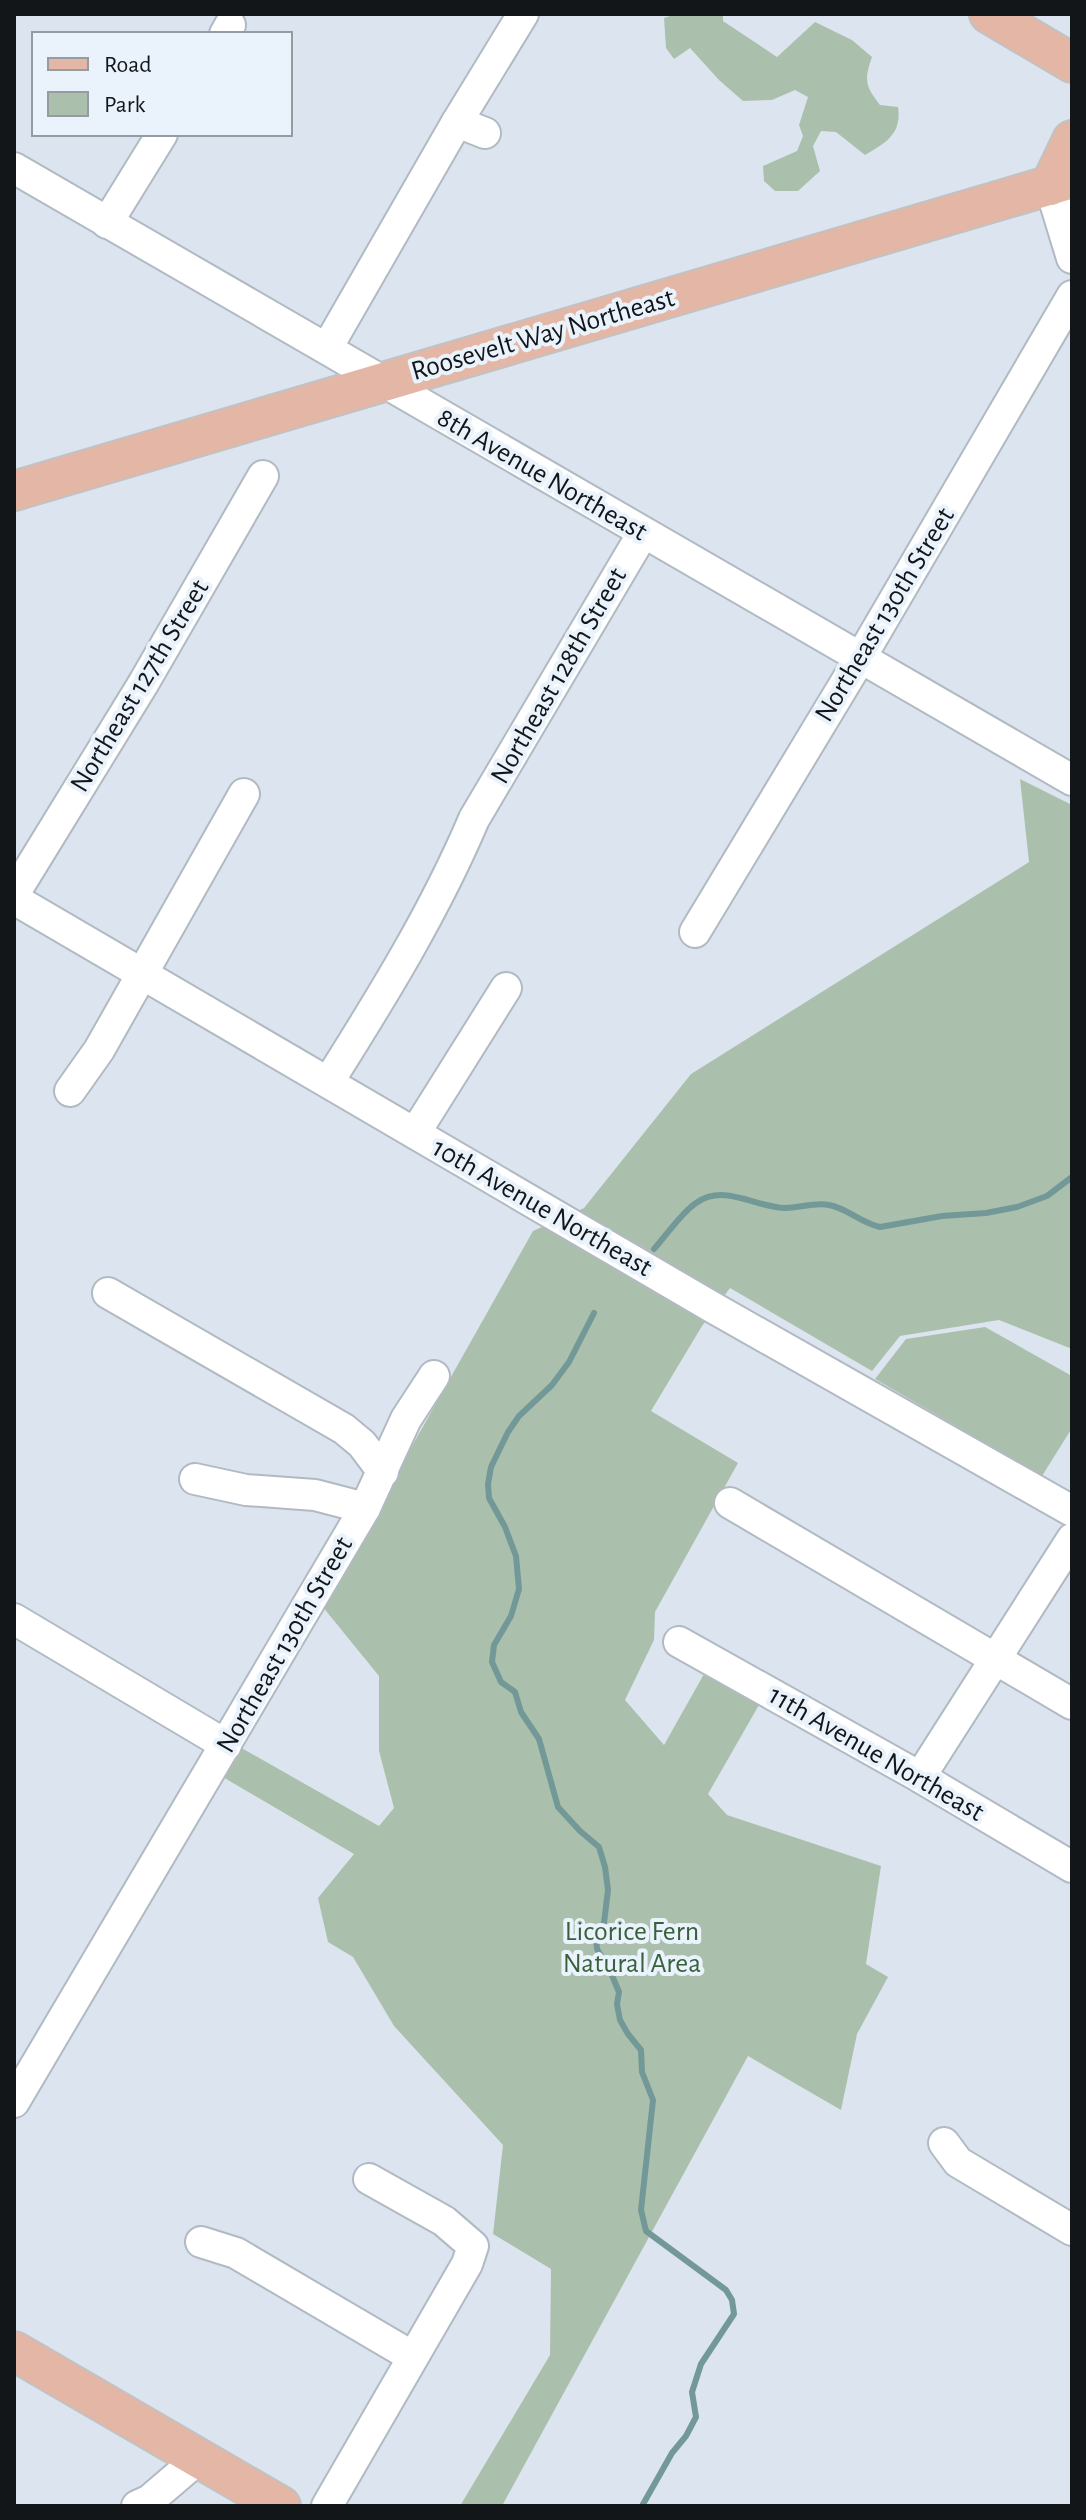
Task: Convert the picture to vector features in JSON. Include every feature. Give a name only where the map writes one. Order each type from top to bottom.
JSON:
[{"type":"main road","points":[[989,14],[1056,53],[1072,80]]},
{"type":"main road","points":[[1061,182],[1072,140]]},
{"type":"main road","name":"Roosevelt Way Northeast","points":[[14,491],[1061,182]]},
{"type":"main road","points":[[14,2351],[281,2506]]},
{"type":"street","points":[[327,348],[457,122],[493,88],[523,14]]},
{"type":"street","points":[[457,122],[485,133]]},
{"type":"street","points":[[107,223],[161,136]]},
{"type":"street","name":"8th Avenue Northeast","points":[[14,168],[1072,780]]},
{"type":"street","points":[[1061,182],[1072,258]]},
{"type":"street","name":"Northeast 130th Street","points":[[695,932],[861,657],[1072,296]]},
{"type":"street","name":"Northeast 127th Street","points":[[14,897],[143,684],[263,476]]},
{"type":"street","name":"Northeast 128th Street","points":[[329,1081],[421,928],[474,819],[643,533]]},
{"type":"street","points":[[70,1091],[99,1050],[244,794]]},
{"type":"street","name":"10th Avenue Northeast","points":[[14,897],[140,974],[329,1081],[741,1324],[1072,1511]]},
{"type":"street","points":[[415,1133],[506,988]]},
{"type":"street","points":[[108,1293],[344,1429],[362,1444],[383,1472]]},
{"type":"street","name":"Northeast 130th Street","points":[[14,2102],[365,1508],[406,1419],[434,1376]]},
{"type":"street","points":[[195,1479],[246,1490],[315,1495],[365,1508]]},
{"type":"street","points":[[730,1503],[1072,1704]]},
{"type":"street","points":[[920,1777],[1072,1539]]},
{"type":"street","points":[[14,1619],[226,1745]]},
{"type":"street","name":"11th Avenue Northeast","points":[[679,1642],[920,1777],[1072,1867]]},
{"type":"street","points":[[944,2143],[958,2162],[1072,2230]]},
{"type":"street","points":[[327,2506],[467,2264],[473,2246],[444,2221],[369,2179]]},
{"type":"street","points":[[201,2242],[236,2253],[413,2357]]},
{"type":"street","points":[[137,2506],[150,2500],[199,2458]]},
{"type":"green space","points":[[676,14],[723,14],[723,21],[777,57],[815,22],[852,40],[872,57],[867,82],[875,98],[880,105],[898,107],[895,131],[886,142],[865,155],[836,132],[821,131],[813,146],[820,171],[798,191],[775,191],[764,181],[763,166],[797,151],[803,136],[799,125],[808,97],[795,90],[772,100],[743,101],[690,48],[674,59],[666,48],[664,18]]},
{"type":"green space","name":"Licorice Fern Natural Area","points":[[1020,779],[1072,805],[1072,1349],[999,1320],[900,1336],[872,1371],[730,1288],[702,1326],[651,1411],[738,1463],[655,1612],[654,1640],[625,1700],[664,1745],[704,1674],[759,1705],[708,1794],[727,1815],[881,1866],[866,1964],[888,1977],[857,2034],[841,2110],[748,2056],[502,2506],[460,2506],[550,2355],[551,2269],[493,2234],[503,2145],[394,2026],[353,1957],[328,1942],[318,1898],[354,1854],[221,1776],[238,1746],[379,1826],[394,1808],[379,1751],[379,1676],[322,1606],[533,1231],[584,1208],[691,1074],[1029,862]]},
{"type":"green space","points":[[985,1327],[1072,1376],[1072,1428],[1042,1476],[875,1379],[906,1339]]},
{"type":"waterway","points":[[654,1249],[690,1207],[707,1197],[718,1195],[785,1208],[829,1205],[880,1227],[1017,1207],[1047,1196],[1072,1177]]},
{"type":"waterway","points":[[594,1313],[569,1362],[552,1385],[519,1416],[491,1467],[489,1498],[516,1556],[519,1589],[511,1616],[494,1645],[492,1662],[501,1682],[515,1692],[521,1712],[539,1739],[558,1807],[599,1847],[605,1867],[608,1890],[604,1923],[596,1937],[597,1949],[619,1992],[617,2004],[620,2020],[641,2050],[642,2072],[653,2100],[641,2210],[646,2231],[726,2290],[732,2300],[734,2314],[701,2364],[692,2392],[696,2417],[642,2506]]}]
